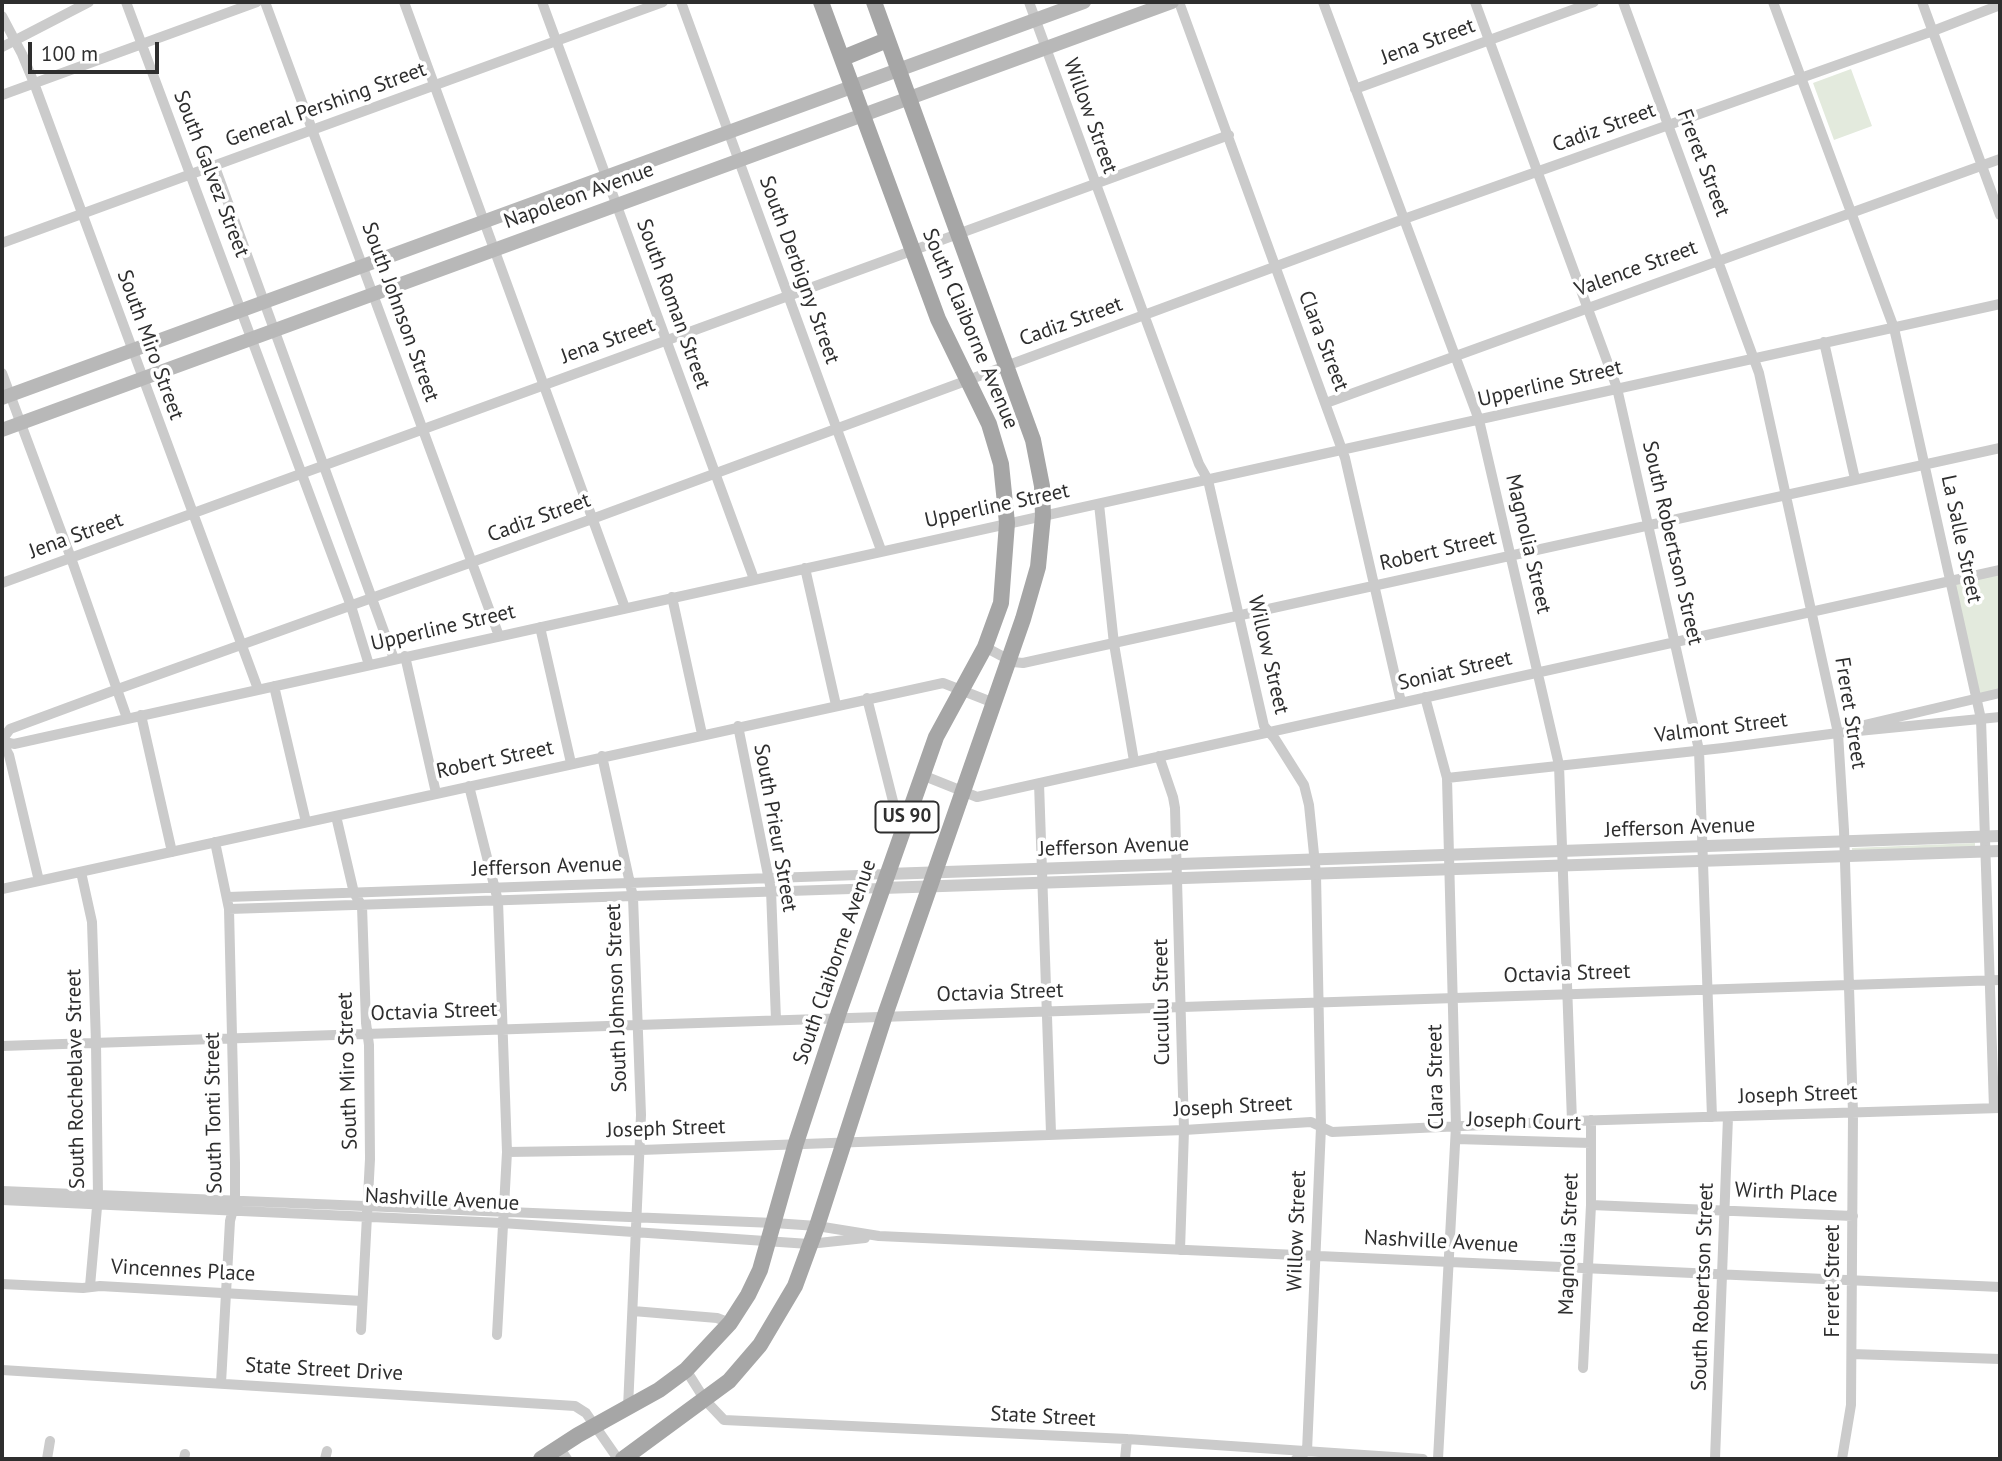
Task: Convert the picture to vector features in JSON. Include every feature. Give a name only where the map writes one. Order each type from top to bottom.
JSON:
[{"type":"main road","name":"South Claiborne Avenue","points":[[541,1459],[563,1453],[595,1425],[659,1390],[686,1370],[730,1323],[760,1270],[796,1143],[901,833],[936,737],[985,647],[1001,603],[1007,523],[1001,464],[989,424],[938,319],[821,2]]},
{"type":"main road","name":"South Claiborne Avenue","points":[[621,1459],[705,1400],[737,1373],[760,1345],[795,1286],[1038,567],[1043,516],[1042,486],[1033,440],[874,2]]},
{"type":"main road","name":"Napoleon Avenue","points":[[6,397],[1084,2]]},
{"type":"main road","name":"Napoleon Avenue","points":[[2,430],[1172,2]]},
{"type":"main road","points":[[843,58],[887,40]]},
{"type":"street","points":[[2,47],[89,2]]},
{"type":"street","name":"South Galvez Street","points":[[126,2],[351,606],[369,664]]},
{"type":"street","points":[[2,95],[257,2]]},
{"type":"street","name":"South Johnson Street","points":[[265,2],[499,636]]},
{"type":"street","points":[[404,2],[625,608]]},
{"type":"street","name":"South Roman Street","points":[[542,2],[754,579]]},
{"type":"street","name":"General Pershing Street","points":[[2,243],[663,2]]},
{"type":"street","name":"South Derbigny Street","points":[[681,2],[881,550]]},
{"type":"street","name":"Willow Street","points":[[1028,2],[1199,464],[1208,480],[1264,726],[1304,785],[1309,805],[1315,867],[1321,1127],[1307,1451]]},
{"type":"street","name":"Clara Street","points":[[1179,2],[1342,450],[1376,585],[1401,702]]},
{"type":"street","name":"Magnolia Street","points":[[1323,2],[1479,420],[1559,765],[1572,1121]]},
{"type":"street","name":"South Robertson Street","points":[[1475,2],[1617,388],[1699,750],[1712,1117]]},
{"type":"street","name":"Jena Street","points":[[1355,89],[1594,2]]},
{"type":"street","name":"Freret Street","points":[[1623,2],[1754,358],[1838,733],[1853,1113],[1851,1405],[1842,1459]]},
{"type":"street","name":"La Salle Street","points":[[1773,2],[1894,328],[1981,719],[1985,852],[1994,980],[1997,1108]]},
{"type":"street","points":[[1922,2],[2000,215]]},
{"type":"street","name":"Cadiz Street","points":[[2,741],[10,729],[118,689],[592,519],[1404,219],[1933,32],[2000,5]]},
{"type":"street","name":"South Miro Street","points":[[2,16],[34,83],[258,689]]},
{"type":"street","name":"Jena Street","points":[[2,583],[1229,135]]},
{"type":"street","name":"Valence Street","points":[[1326,403],[2000,159]]},
{"type":"street","name":"South Galvez Street","points":[[215,167],[324,467],[400,658],[436,793]]},
{"type":"street","name":"Upperline Street","points":[[2,741],[14,744],[2000,304]]},
{"type":"street","points":[[1824,342],[1855,479]]},
{"type":"street","points":[[260,361],[283,353]]},
{"type":"street","points":[[2,373],[6,397],[21,423],[127,718]]},
{"type":"street","name":"Robert Street","points":[[1008,660],[1023,663],[1114,644],[2000,448]]},
{"type":"street","points":[[1099,504],[1114,644],[1133,761]]},
{"type":"street","points":[[805,568],[836,705]]},
{"type":"street","name":"Soniat Street","points":[[922,775],[977,797],[2000,570]]},
{"type":"street","points":[[672,597],[702,734]]},
{"type":"street","points":[[540,627],[571,763]]},
{"type":"street","points":[[985,647],[1008,660]]},
{"type":"street","name":"Robert Street","points":[[2,889],[943,683],[994,703]]},
{"type":"street","points":[[274,686],[306,822]]},
{"type":"street","points":[[1838,733],[2000,693]]},
{"type":"street","name":"Clara Street","points":[[1425,697],[1447,778],[1456,1126],[1438,1459]]},
{"type":"street","points":[[867,698],[901,833]]},
{"type":"street","points":[[141,715],[172,852]]},
{"type":"street","name":"Valmont Street","points":[[1447,778],[2000,717]]},
{"type":"street","name":"South Prieur Street","points":[[737,726],[770,885],[776,1020]]},
{"type":"street","points":[[2,741],[9,755],[39,881]]},
{"type":"street","name":"South Johnson Street","points":[[601,756],[633,897],[641,1150],[628,1408]]},
{"type":"street","name":"Cucullu Street","points":[[1158,756],[1173,797],[1178,879],[1184,1130],[1181,1250]]},
{"type":"street","points":[[1039,783],[1051,1133]]},
{"type":"street","points":[[469,786],[498,901],[507,1152],[497,1335]]},
{"type":"street","name":"South Miro Street","points":[[336,816],[354,893],[362,906],[370,1159],[360,1330]]},
{"type":"street","name":"Jefferson Avenue","points":[[1449,863],[1563,851],[2000,836]]},
{"type":"street","name":"South Tonti Street","points":[[215,842],[229,903],[234,1206],[221,1384]]},
{"type":"street","name":"Jefferson Avenue","points":[[229,903],[354,893],[629,883],[770,885],[884,881],[935,872],[1177,865],[1315,867],[1449,863],[1563,866],[2000,852]]},
{"type":"street","name":"Jefferson Avenue","points":[[884,881],[929,888],[1178,879],[1315,867]]},
{"type":"street","name":"South Rocheblave Street","points":[[81,872],[92,922],[96,1043],[97,1200],[90,1286]]},
{"type":"street","name":"Jefferson Avenue","points":[[229,903],[362,906],[633,897],[770,885]]},
{"type":"street","name":"Octavia Street","points":[[2,1046],[1994,980]]},
{"type":"street","name":"Joseph Street","points":[[507,1152],[641,1150],[1184,1130],[1311,1122],[1332,1132],[1591,1120],[1997,1108]]},
{"type":"street","name":"South Robertson Street","points":[[1715,1459],[1728,1116]]},
{"type":"street","name":"Magnolia Street","points":[[1583,1368],[1591,1205],[1591,1120]]},
{"type":"street","name":"Joseph Court","points":[[1456,1139],[1591,1143]]},
{"type":"street","name":"Nashville Avenue","points":[[2,1191],[97,1200]]},
{"type":"street","name":"Nashville Avenue","points":[[2,1199],[97,1200],[502,1218],[809,1244],[879,1237]]},
{"type":"street","name":"Wirth Place","points":[[1591,1205],[1853,1216]]},
{"type":"street","name":"Nashville Avenue","points":[[502,1218],[637,1218],[774,1223],[817,1226],[879,1237],[2000,1287]]},
{"type":"street","name":"Vincennes Place","points":[[2,1284],[362,1300]]},
{"type":"street","points":[[633,1311],[717,1318],[730,1323]]},
{"type":"street","points":[[1852,1354],[2000,1359]]},
{"type":"street","name":"State Street Drive","points":[[2,1370],[575,1406],[586,1413],[621,1459]]},
{"type":"street","name":"State Street","points":[[686,1370],[705,1400],[724,1420],[1127,1439],[1271,1454],[1307,1451],[1423,1459]]},
{"type":"street","points":[[1125,1459],[1127,1439]]},
{"type":"street","points":[[47,1459],[50,1441]]},
{"type":"street","points":[[1296,1459],[1307,1451]]},
{"type":"shaded area","points":[[1851,69],[1872,126],[1834,140],[1813,83]]},
{"type":"shaded area","points":[[2000,570],[2000,693],[1976,698],[1950,581]]},
{"type":"shaded area","points":[[1975,843],[1975,849],[1852,853],[1852,848]]}]
